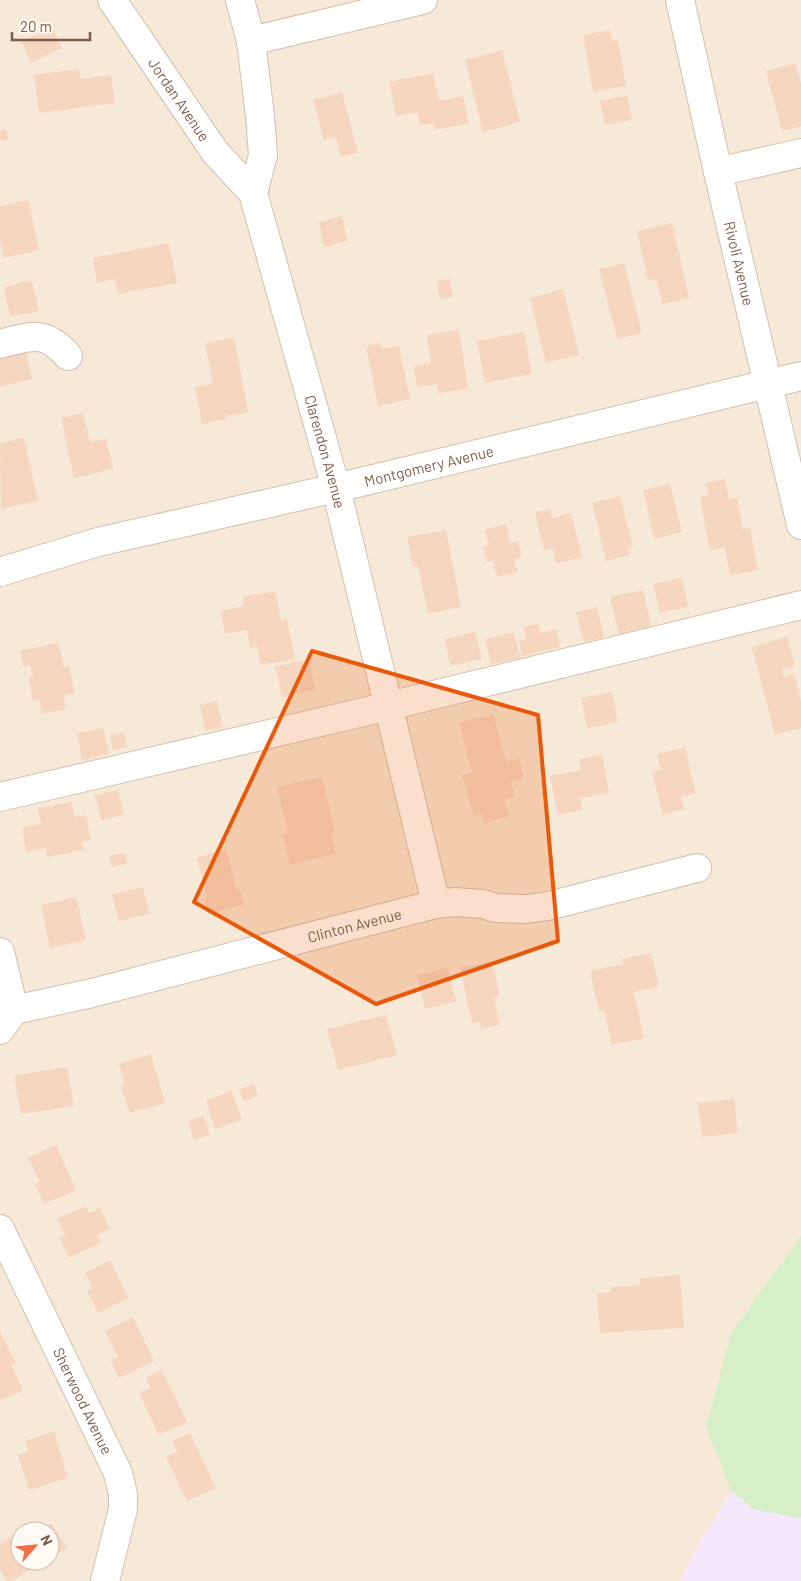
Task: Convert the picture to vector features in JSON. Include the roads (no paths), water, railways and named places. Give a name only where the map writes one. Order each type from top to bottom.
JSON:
[{"type":"street","name":"Jordan Avenue","points":[[112,0],[215,152],[253,193]]},
{"type":"street","points":[[240,0],[250,41],[263,155],[253,193]]},
{"type":"street","points":[[250,41],[423,0]]},
{"type":"street","name":"Rivoli Avenue","points":[[680,0],[718,172],[801,525]]},
{"type":"street","points":[[718,172],[801,153]]},
{"type":"street","name":"Clarendon Avenue","points":[[253,193],[336,488],[436,904]]},
{"type":"street","points":[[0,344],[29,336],[40,336],[61,347],[68,356]]},
{"type":"street","name":"Montgomery Avenue","points":[[0,572],[98,542],[336,488],[801,376]]},
{"type":"street","points":[[0,797],[389,706],[801,605]]},
{"type":"street","name":"Clinton Avenue","points":[[7,1020],[92,993],[436,904],[455,902],[482,904],[495,908],[526,909],[548,906],[697,868]]},
{"type":"street","points":[[0,952],[7,1020]]},
{"type":"street","name":"Sherwood Avenue","points":[[0,1229],[118,1473],[123,1494],[123,1509],[105,1581]]}]
